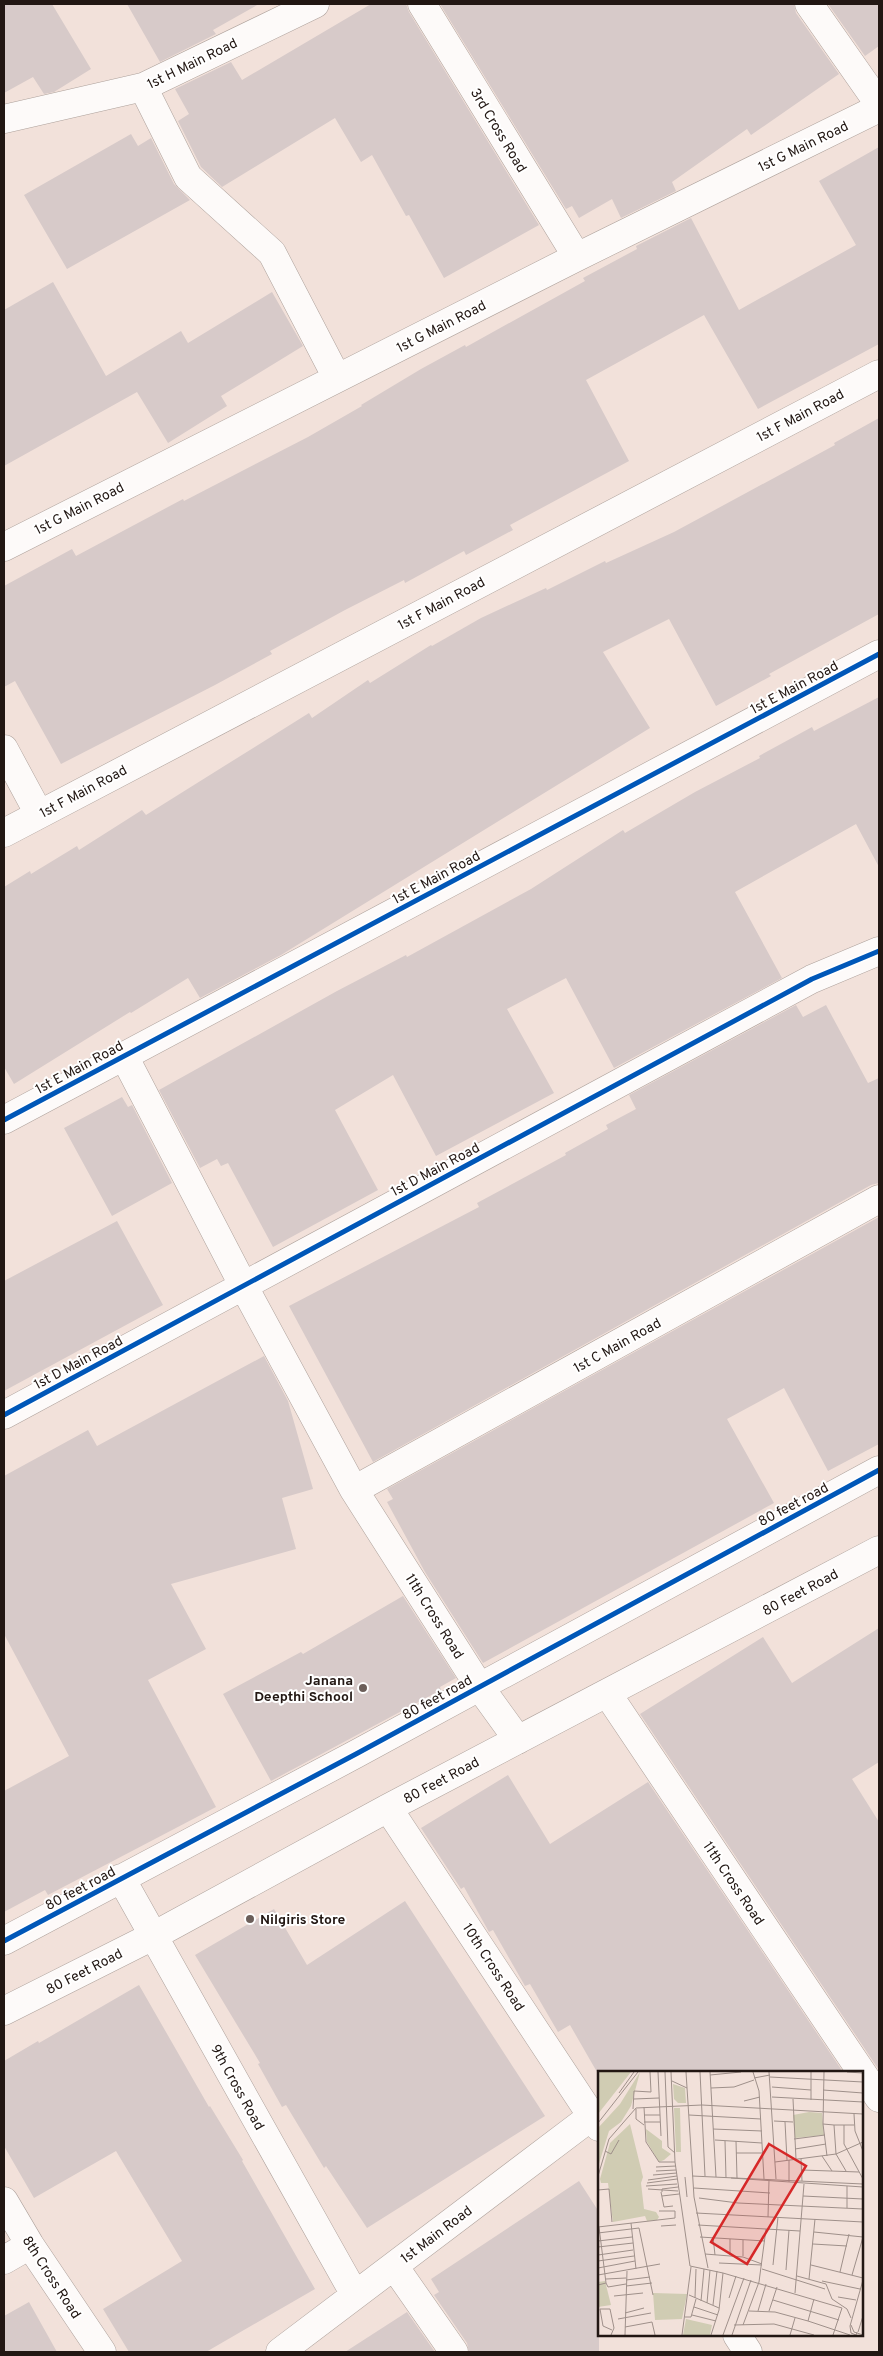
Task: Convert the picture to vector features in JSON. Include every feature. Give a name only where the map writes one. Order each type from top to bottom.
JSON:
[{"type":"street","name":"1st H Main Road","points":[[4,118],[143,87],[316,4]]},
{"type":"street","name":"3rd Cross Road","points":[[422,4],[576,257]]},
{"type":"street","points":[[809,4],[879,104]]},
{"type":"street","points":[[143,87],[188,177],[272,253],[337,378]]},
{"type":"street","name":"1st G Main Road","points":[[4,546],[576,257],[879,108]]},
{"type":"street","name":"1st F Main Road","points":[[4,833],[879,374]]},
{"type":"street","name":"1st E Main Road","points":[[4,1120],[879,654]]},
{"type":"street","points":[[4,749],[39,814]]},
{"type":"street","name":"1st D Main Road","points":[[4,1414],[812,979],[879,950]]},
{"type":"street","name":"11th Cross Road","points":[[124,1056],[243,1285],[354,1490],[479,1686],[518,1740]]},
{"type":"street","name":"1st C Main Road","points":[[354,1490],[879,1199]]},
{"type":"street","name":"80 feet road","points":[[4,1940],[879,1470]]},
{"type":"street","name":"80 Feet Road","points":[[4,2011],[153,1936],[388,1808],[879,1550]]},
{"type":"street","name":"11th Cross Road","points":[[607,1693],[861,2071]]},
{"type":"street","name":"10th Cross Road","points":[[388,1808],[596,2121]]},
{"type":"street","name":"9th Cross Road","points":[[121,1878],[355,2295]]},
{"type":"street","name":"11th Cross Road","points":[[863,2074],[879,2098]]},
{"type":"street","name":"1st Main Road","points":[[280,2352],[394,2266],[596,2121]]},
{"type":"street","name":"8th Cross Road","points":[[4,2201],[30,2245],[102,2352]]},
{"type":"street","points":[[4,2260],[30,2245]]},
{"type":"street","points":[[394,2266],[454,2352]]},
{"type":"street","points":[[738,2336],[748,2352]]},
{"type":"building","points":[[4,4],[52,4],[91,69],[54,92],[44,94],[33,77],[4,93]]},
{"type":"building","points":[[127,4],[259,4],[213,30],[216,34],[160,62]]},
{"type":"building","points":[[371,4],[406,4],[409,12],[539,225],[444,278],[409,215],[406,216],[372,155],[361,162],[335,118],[222,187],[201,167],[178,121],[189,114],[175,89],[231,62],[242,80]]},
{"type":"building","points":[[440,4],[794,4],[796,13],[839,74],[751,135],[747,129],[672,182],[676,191],[621,218],[612,199],[579,218],[572,206],[566,209]]},
{"type":"building","points":[[828,4],[879,4],[879,46],[865,56]]},
{"type":"building","points":[[131,134],[138,146],[151,138],[174,184],[190,200],[67,269],[24,195]]},
{"type":"building","points":[[879,147],[879,344],[758,409],[704,315],[586,380],[629,461],[510,525],[513,530],[466,555],[464,551],[405,583],[404,580],[345,610],[270,651],[272,654],[215,685],[61,764],[15,681],[4,687],[4,586],[72,549],[76,556],[183,499],[184,501],[308,437],[421,369],[465,345],[466,347],[585,281],[583,278],[637,249],[636,246],[691,218],[739,310],[856,245],[819,181]]},
{"type":"building","points":[[53,282],[106,376],[181,331],[188,343],[272,292],[303,346],[221,396],[227,406],[168,443],[137,392],[4,466],[4,310]]},
{"type":"building","points":[[879,418],[879,614],[769,674],[771,676],[716,706],[669,619],[603,652],[650,728],[281,955],[200,998],[188,978],[14,1084],[4,1067],[4,887],[30,871],[31,874],[77,846],[79,850],[142,810],[146,815],[309,713],[312,718],[368,680],[370,683],[431,645],[481,618],[546,588],[547,590],[605,561],[606,563],[674,532],[835,445],[834,443]]},
{"type":"building","points":[[879,697],[879,867],[856,824],[735,892],[782,978],[614,1068],[566,978],[507,1009],[554,1093],[436,1156],[393,1075],[335,1110],[378,1190],[273,1247],[228,1163],[221,1166],[217,1159],[200,1168],[159,1090],[337,991],[406,955],[407,957],[531,889],[623,830],[625,833],[812,727],[814,731]]},
{"type":"building","points":[[796,1005],[803,1017],[826,1005],[868,1083],[879,1078],[879,1183],[871,1185],[373,1462],[289,1306],[479,1207],[477,1203],[566,1155],[565,1153],[608,1129],[606,1125],[636,1109],[629,1095]]},
{"type":"building","points":[[122,1097],[128,1107],[132,1105],[172,1183],[112,1216],[64,1128]]},
{"type":"building","points":[[879,1217],[879,1444],[828,1471],[784,1388],[727,1419],[774,1503],[483,1663],[425,1572],[387,1502],[393,1499],[387,1489]]},
{"type":"building","points":[[117,1221],[163,1305],[4,1391],[4,1281]]},
{"type":"building","points":[[264,1356],[288,1401],[313,1489],[282,1498],[296,1549],[171,1584],[206,1649],[148,1680],[216,1807],[48,1895],[45,1890],[4,1912],[4,1791],[69,1756],[4,1634],[4,1476],[88,1430],[97,1446]]},
{"type":"building","points":[[403,1596],[456,1678],[440,1687],[441,1690],[271,1781],[223,1694],[301,1652],[303,1654]]},
{"type":"building","points":[[879,1628],[879,1762],[852,1779],[879,1822],[879,2070],[640,1714],[763,1637],[792,1683]]},
{"type":"building","points":[[508,1775],[550,1844],[648,1782],[842,2071],[597,2072],[570,2025],[558,2032],[530,1984],[525,1986],[493,1930],[489,1932],[464,1887],[461,1889],[421,1828]]},
{"type":"building","points":[[405,1901],[545,2116],[367,2228],[326,2166],[324,2168],[286,2105],[282,2107],[258,2064],[260,2063],[195,1955],[274,1909],[307,1965]]},
{"type":"building","points":[[139,1985],[209,2107],[243,2160],[315,2289],[206,2352],[129,2352],[103,2309],[182,2261],[116,2151],[34,2198],[4,2146],[4,2061]]},
{"type":"building","points":[[579,2181],[598,2210],[599,2352],[469,2352],[467,2343],[434,2295],[439,2292],[431,2279]]},
{"type":"building","points":[[29,2302],[57,2352],[4,2352],[4,2316]]},
{"type":"building","points":[[407,2312],[435,2352],[345,2352]]},
{"type":"cycle path","points":[[4,1120],[879,654]]},
{"type":"cycle path","points":[[4,1415],[812,979],[879,951]]},
{"type":"cycle path","points":[[4,1941],[356,1754],[879,1470]]},
{"type":"place","name":"Janana Deepthi School","points":[[363,1688]]},
{"type":"place","name":"Nilgiris Store","points":[[250,1919]]}]
